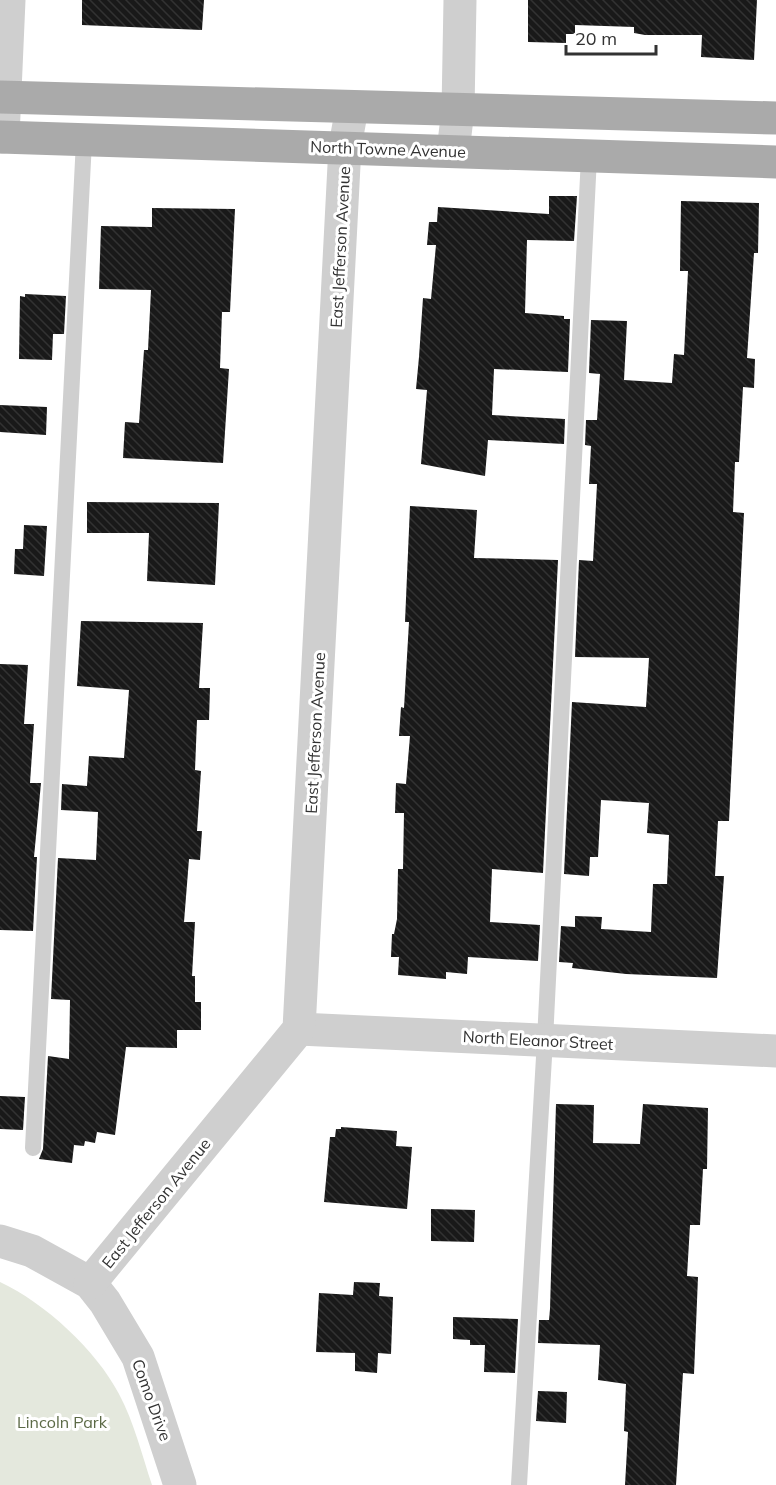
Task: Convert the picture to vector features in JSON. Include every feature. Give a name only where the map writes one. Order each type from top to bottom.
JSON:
[{"type":"main road","points":[[2,97],[776,118]]},
{"type":"main road","name":"North Towne Avenue","points":[[1,137],[84,141],[345,146],[589,157],[776,162]]},
{"type":"street","points":[[1,137],[9,0]]},
{"type":"street","points":[[453,151],[458,110],[460,0]]},
{"type":"street","name":"East Jefferson Avenue","points":[[90,1283],[299,1029],[345,146],[352,108]]},
{"type":"street","name":"North Eleanor Street","points":[[299,1029],[776,1051]]},
{"type":"street","name":"Como Drive","points":[[0,1241],[32,1251],[90,1283],[105,1302],[138,1357],[180,1485]]},
{"type":"lane","points":[[33,1148],[84,141]]},
{"type":"lane","points":[[519,1485],[545,1040],[589,157]]},
{"type":"green space","name":"Lincoln Park","points":[[0,1282],[34,1302],[68,1329],[109,1377],[133,1427],[152,1485],[0,1485]]},
{"type":"building","points":[[82,0],[204,0],[202,30],[82,25]]},
{"type":"building","points":[[528,0],[757,0],[754,60],[701,57],[702,35],[645,35],[634,33],[634,27],[575,25],[575,34],[566,34],[566,43],[528,42]]},
{"type":"building","points":[[549,196],[577,196],[574,241],[527,240],[525,313],[564,316],[564,319],[570,319],[568,372],[494,369],[492,415],[565,419],[564,444],[488,440],[485,476],[421,464],[427,390],[416,389],[423,298],[431,299],[436,245],[427,245],[429,222],[437,222],[438,207],[549,214]]},
{"type":"building","points":[[681,201],[759,203],[758,253],[754,253],[747,358],[755,359],[754,388],[743,387],[739,462],[735,462],[733,512],[744,513],[729,821],[718,821],[715,876],[724,876],[717,978],[626,974],[572,968],[573,963],[559,962],[561,926],[575,927],[575,916],[602,917],[601,929],[651,932],[653,884],[667,884],[669,835],[647,833],[649,803],[601,800],[598,857],[590,857],[589,876],[564,874],[572,702],[646,707],[649,658],[575,657],[579,560],[593,561],[597,484],[589,484],[591,446],[585,445],[586,420],[597,420],[600,374],[589,373],[591,320],[627,321],[624,380],[672,383],[674,354],[684,355],[688,271],[680,271]]},
{"type":"building","points":[[152,208],[235,209],[230,312],[222,312],[220,368],[229,369],[223,463],[123,458],[125,422],[139,423],[144,350],[148,350],[151,290],[99,289],[101,226],[152,227]]},
{"type":"building","points":[[25,294],[66,296],[64,334],[53,334],[52,360],[19,359],[20,296],[25,297]]},
{"type":"building","points":[[0,405],[47,407],[46,435],[0,432]]},
{"type":"building","points":[[87,502],[219,503],[215,585],[147,581],[149,533],[87,533]]},
{"type":"building","points":[[410,506],[477,510],[474,558],[558,560],[543,873],[492,869],[490,922],[540,925],[538,961],[468,957],[467,974],[446,972],[446,979],[398,975],[399,957],[391,957],[392,934],[394,934],[397,919],[398,869],[403,869],[404,813],[395,813],[396,783],[406,784],[410,736],[399,736],[401,707],[404,708],[409,622],[405,622]]},
{"type":"building","points":[[24,525],[47,526],[44,576],[14,574],[15,549],[23,549]]},
{"type":"building","points":[[81,621],[203,623],[199,688],[210,688],[209,720],[197,720],[195,770],[201,771],[197,831],[202,831],[200,860],[189,859],[184,922],[195,922],[192,976],[195,976],[195,1002],[201,1002],[201,1030],[177,1030],[177,1048],[126,1047],[115,1135],[97,1132],[95,1143],[85,1141],[84,1146],[74,1145],[72,1163],[39,1159],[43,1149],[48,1056],[69,1059],[70,1000],[51,999],[58,858],[96,860],[98,812],[61,810],[62,784],[87,786],[89,756],[124,758],[129,690],[77,686]]},
{"type":"building","points":[[0,664],[28,665],[24,724],[34,724],[30,783],[41,783],[34,857],[37,857],[33,931],[0,930]]},
{"type":"building","points":[[0,1096],[25,1097],[23,1130],[0,1129]]},
{"type":"building","points":[[556,1104],[594,1105],[593,1143],[640,1144],[643,1104],[708,1108],[707,1169],[703,1169],[700,1225],[690,1225],[687,1276],[698,1277],[694,1374],[683,1373],[676,1485],[625,1485],[628,1432],[624,1431],[626,1384],[598,1380],[600,1345],[538,1343],[539,1320],[549,1320],[550,1309]]},
{"type":"building","points":[[341,1127],[397,1131],[396,1146],[412,1147],[407,1209],[324,1202],[330,1137],[335,1137],[336,1129],[341,1129]]},
{"type":"building","points":[[431,1209],[475,1210],[474,1242],[431,1241]]},
{"type":"building","points":[[354,1282],[380,1283],[379,1296],[393,1297],[391,1354],[378,1353],[377,1373],[355,1371],[355,1353],[316,1352],[319,1293],[353,1295]]},
{"type":"building","points":[[453,1317],[518,1319],[515,1373],[484,1372],[485,1345],[470,1345],[470,1340],[453,1339]]},
{"type":"building","points":[[538,1391],[567,1392],[566,1423],[536,1421]]}]
